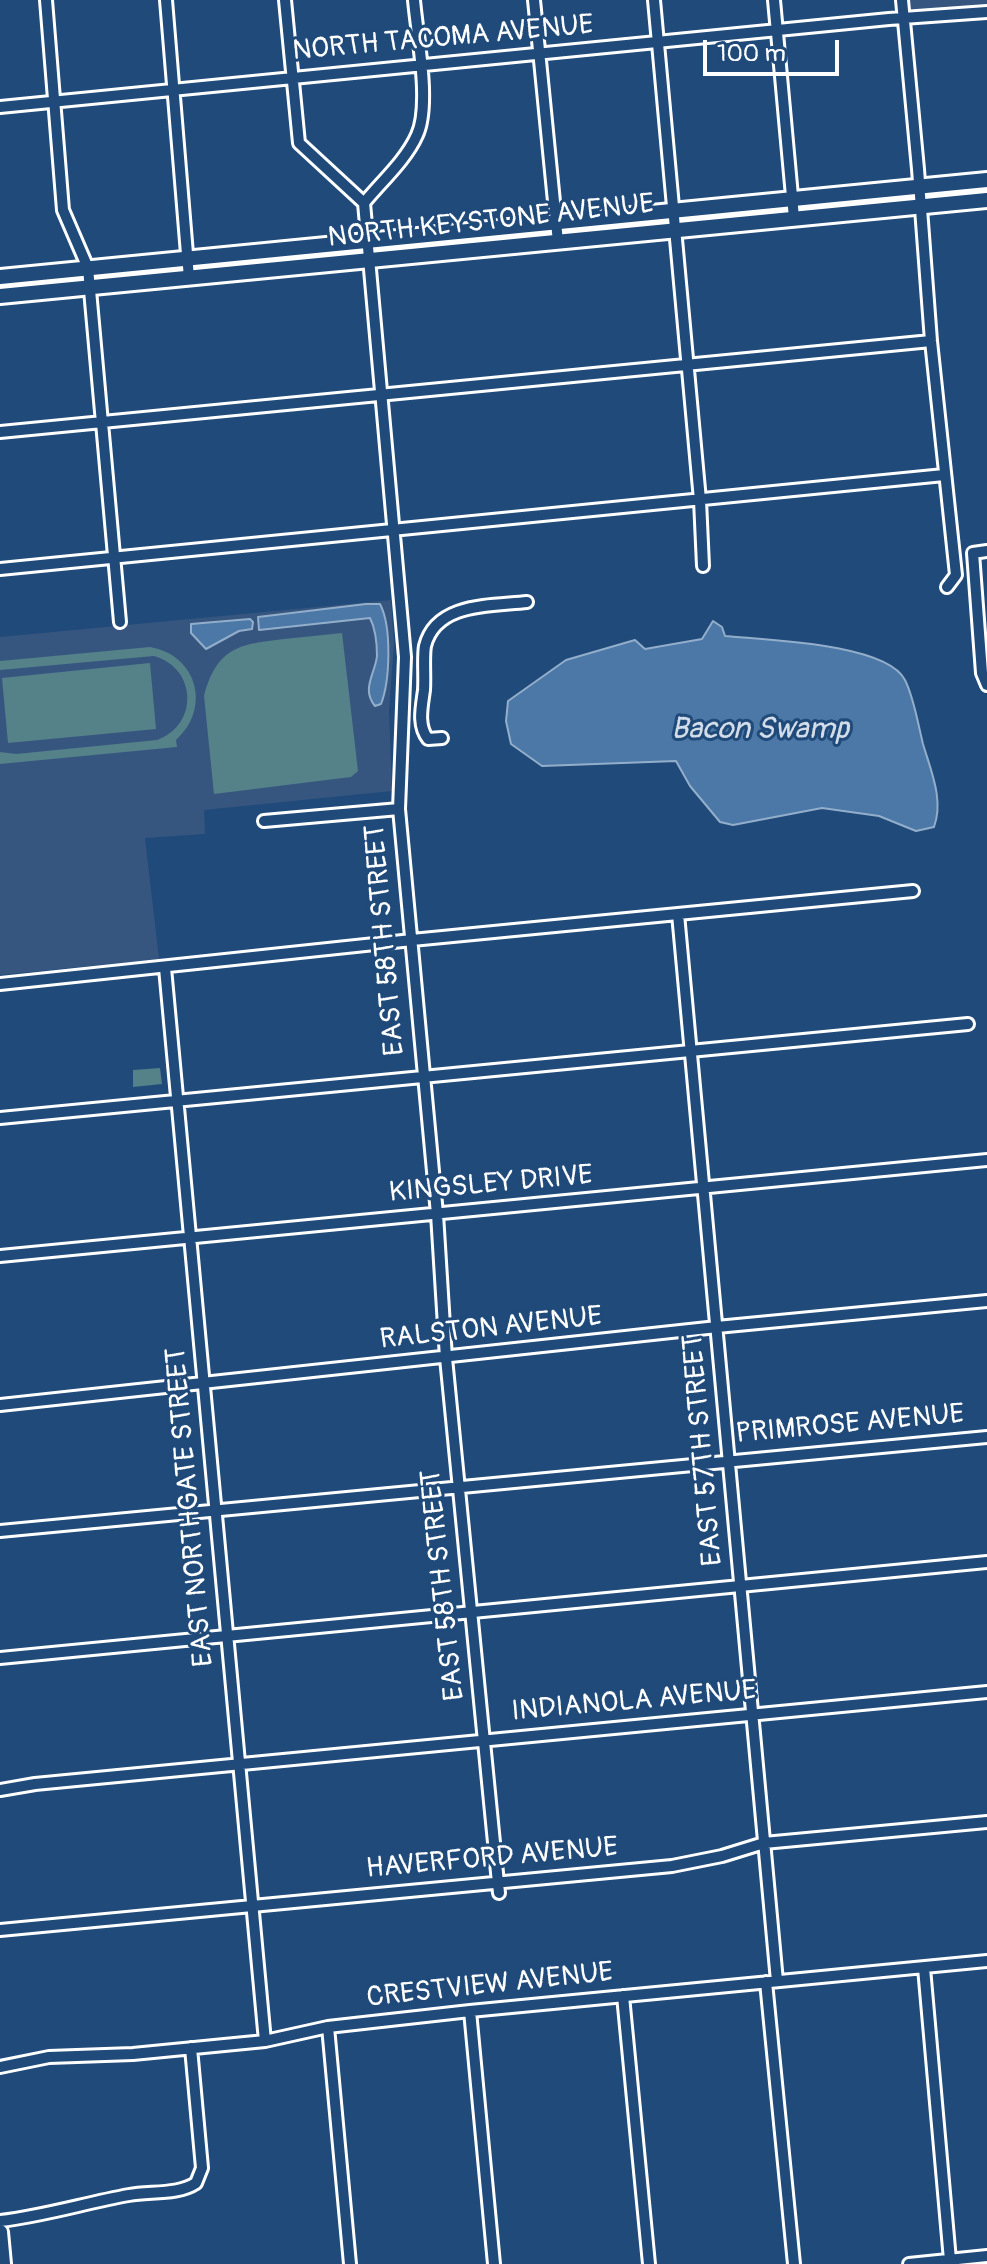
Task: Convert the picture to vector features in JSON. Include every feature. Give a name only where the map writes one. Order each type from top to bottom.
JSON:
[{"type":"main road","name":"NORTH KEYSTONE AVENUE","points":[[0,277],[987,180]]},
{"type":"main road","name":"NORTH KEYSTONE AVENUE","points":[[0,296],[987,200]]},
{"type":"main road","points":[[0,2232],[3,2264]]},
{"type":"street","points":[[46,0],[63,210],[88,268],[120,622]]},
{"type":"street","points":[[166,0],[189,278]]},
{"type":"street","points":[[285,0],[299,143],[364,203],[418,135],[423,111],[414,0]]},
{"type":"street","points":[[534,0],[558,242]]},
{"type":"street","points":[[654,0],[700,500],[703,566]]},
{"type":"street","points":[[774,0],[794,218]]},
{"type":"street","points":[[902,0],[931,341],[956,575],[947,587]]},
{"type":"street","name":"NORTH TACOMA AVENUE","points":[[0,107],[987,12]]},
{"type":"street","name":"EAST 58TH STREET","points":[[364,203],[405,657],[399,809],[437,1214],[446,1358],[499,1887]]},
{"type":"street","points":[[0,432],[931,341]]},
{"type":"street","points":[[0,569],[944,475]]},
{"type":"street","points":[[987,551],[973,553],[982,673],[987,685]]},
{"type":"street","points":[[442,738],[428,739],[421,723],[425,648],[430,635],[451,614],[471,608],[527,602]]},
{"type":"street","points":[[405,657],[425,657]]},
{"type":"street","points":[[264,821],[399,809]]},
{"type":"street","points":[[0,984],[913,891]]},
{"type":"street","name":"EAST 57TH STREET","points":[[678,914],[764,1843],[794,2264]]},
{"type":"street","name":"EAST NORTHGATE STREET","points":[[165,968],[265,2041]]},
{"type":"street","points":[[0,1118],[968,1024]]},
{"type":"street","name":"KINGSLEY DRIVE","points":[[0,1256],[987,1160]]},
{"type":"street","name":"RALSTON AVENUE","points":[[0,1405],[717,1327],[987,1301]]},
{"type":"street","name":"PRIMROSE AVENUE","points":[[0,1531],[987,1437]]},
{"type":"street","points":[[0,1658],[987,1562]]},
{"type":"street","name":"INDIANOLA AVENUE","points":[[0,1790],[35,1784],[987,1692]]},
{"type":"street","name":"HAVERFORD AVENUE","points":[[0,1930],[499,1887],[684,1864],[764,1843],[987,1822]]},
{"type":"street","name":"CRESTVIEW AVENUE","points":[[0,2067],[49,2057],[133,2054],[265,2041],[328,2027],[470,2011],[987,1961]]},
{"type":"street","points":[[924,1968],[950,2260]]},
{"type":"street","points":[[623,1996],[649,2264]]},
{"type":"street","points":[[470,2011],[494,2264]]},
{"type":"street","points":[[328,2027],[350,2264]]},
{"type":"street","points":[[0,2221],[49,2214],[135,2194],[184,2189],[198,2182],[202,2168],[191,2048]]},
{"type":"street","points":[[909,2264],[987,2256]]},
{"type":"shaded area","points":[[907,0],[987,0],[987,8],[908,15]]},
{"type":"shaded area","points":[[391,600],[394,643],[389,711],[392,791],[204,810],[205,834],[145,838],[159,959],[0,975],[0,637]]},
{"type":"green space","points":[[342,633],[358,771],[351,777],[214,794],[204,696],[209,680],[223,658],[232,651],[255,643]]},
{"type":"green space","points":[[150,647],[179,660],[194,684],[194,713],[176,740],[177,747],[0,764],[0,752],[16,754],[157,740],[171,733],[180,722],[186,710],[187,697],[179,672],[168,662],[154,656],[0,670],[0,661]]},
{"type":"green space","points":[[150,663],[156,729],[8,743],[2,678]]},
{"type":"green space","points":[[160,1068],[162,1084],[133,1087],[133,1070]]},
{"type":"water","points":[[380,604],[388,640],[384,694],[381,704],[375,706],[369,694],[377,656],[370,618],[259,630],[258,617]]},
{"type":"water","points":[[250,619],[252,629],[239,631],[206,649],[191,633],[191,624]]},
{"type":"water","name":"Bacon Swamp","points":[[713,621],[722,627],[725,636],[850,651],[893,668],[908,687],[933,775],[938,806],[934,827],[916,831],[879,816],[822,808],[733,825],[720,822],[690,786],[676,761],[542,766],[511,744],[506,721],[508,701],[566,660],[635,640],[645,649],[702,639]]}]
